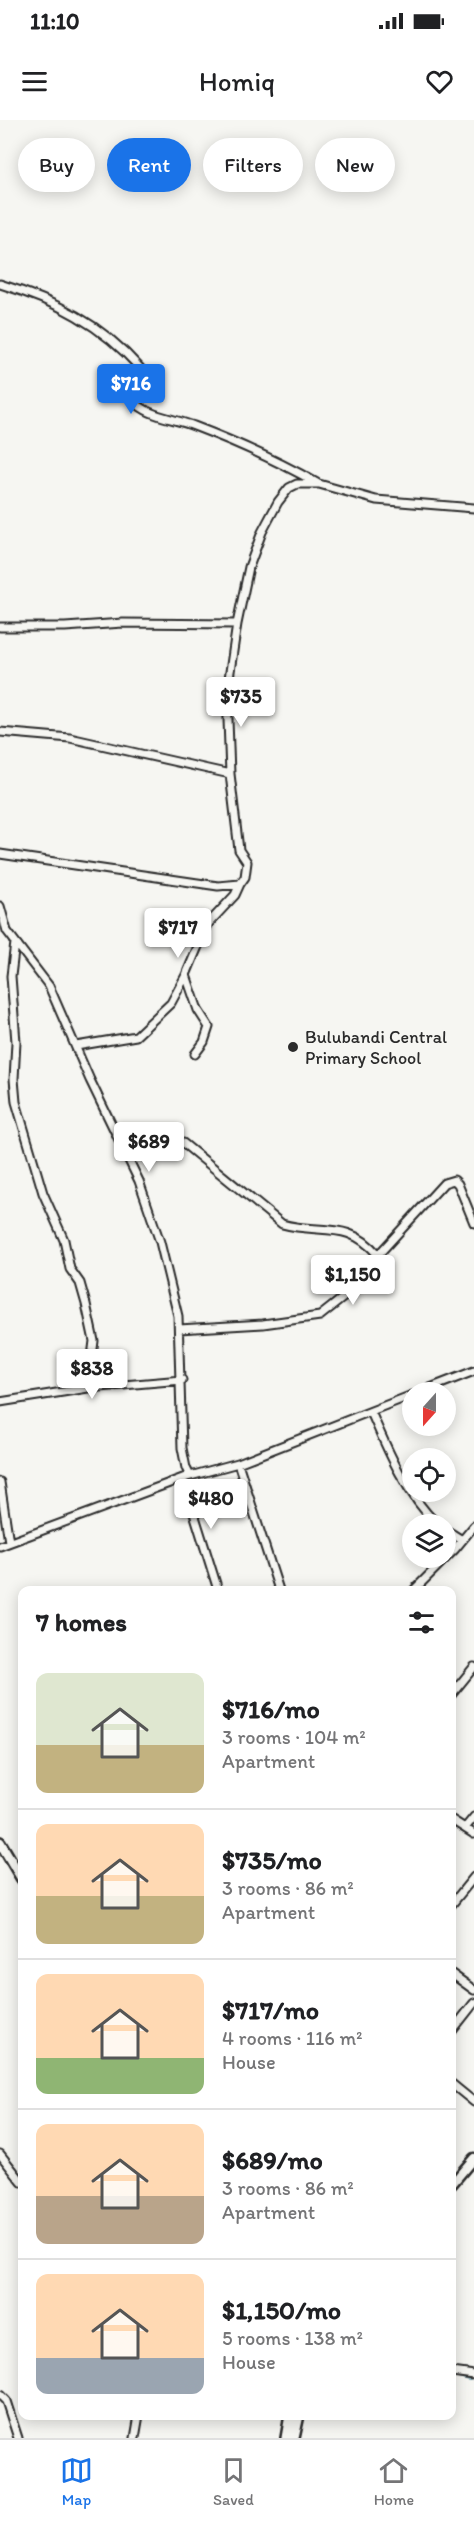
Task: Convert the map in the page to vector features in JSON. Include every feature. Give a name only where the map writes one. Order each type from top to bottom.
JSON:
[{"type":"main road","points":[[0,1842],[18,1869]]},
{"type":"main road","points":[[286,2438],[289,2420]]},
{"type":"main road","points":[[294,2438],[298,2420]]},
{"type":"street","points":[[0,284],[38,296],[79,316],[119,345],[140,368],[136,385],[138,405],[145,410],[194,426],[281,463],[319,484],[376,500],[474,508]]},
{"type":"street","points":[[76,1046],[136,1036],[171,1003],[186,975],[207,925],[235,895],[245,877],[247,862],[239,850],[230,774],[227,692],[237,624],[249,567],[262,532],[278,502],[289,488],[297,484],[319,484]]},
{"type":"street","points":[[0,627],[65,627],[123,623],[237,624]]},
{"type":"street","points":[[0,732],[69,738],[230,774]]},
{"type":"street","points":[[0,854],[218,886],[240,884]]},
{"type":"street","points":[[0,906],[7,931],[49,986],[90,1080],[139,1181],[160,1242],[178,1316],[182,1380],[182,1448],[186,1477],[217,1586]]},
{"type":"street","points":[[15,943],[11,976],[16,1042],[14,1079],[16,1102],[22,1129],[43,1193],[64,1240],[70,1269],[80,1283],[86,1304],[93,1341],[88,1388]]},
{"type":"street","points":[[186,975],[198,1010],[209,1028],[204,1042],[195,1054]]},
{"type":"street","points":[[183,1143],[282,1224],[296,1228],[334,1229],[348,1233],[362,1240],[378,1255]]},
{"type":"street","points":[[179,1329],[263,1324],[320,1316],[344,1297],[378,1255],[444,1183],[449,1181],[454,1180],[458,1184],[474,1223]]},
{"type":"street","points":[[446,1382],[474,1371]]},
{"type":"street","points":[[0,1402],[88,1388],[182,1380]]},
{"type":"street","points":[[0,1546],[186,1477],[238,1463],[402,1399]]},
{"type":"street","points":[[371,1412],[396,1466],[413,1495],[429,1514]]},
{"type":"street","points":[[238,1463],[278,1586]]},
{"type":"street","points":[[0,1482],[9,1542]]},
{"type":"street","points":[[418,1586],[474,1526]]},
{"type":"street","points":[[456,1536],[462,1540]]},
{"type":"street","points":[[456,1689],[474,1667]]},
{"type":"street","points":[[465,1828],[474,1817]]},
{"type":"street","points":[[456,1822],[474,1834]]},
{"type":"street","points":[[456,1899],[474,1877]]},
{"type":"street","points":[[456,1977],[474,1990]]},
{"type":"street","points":[[456,2026],[474,2003]]},
{"type":"street","points":[[456,2087],[474,2102]]},
{"type":"street","points":[[0,2154],[18,2177]]},
{"type":"street","points":[[456,2179],[474,2158]]},
{"type":"street","points":[[456,2373],[474,2375]]},
{"type":"street","points":[[0,2395],[6,2402],[18,2438]]},
{"type":"street","points":[[135,2438],[138,2420]]},
{"type":"waterway","points":[[458,2377],[470,2380]]},
{"type":"place","name":"Bulubandi Central Primary School","points":[[293,1047]]}]
